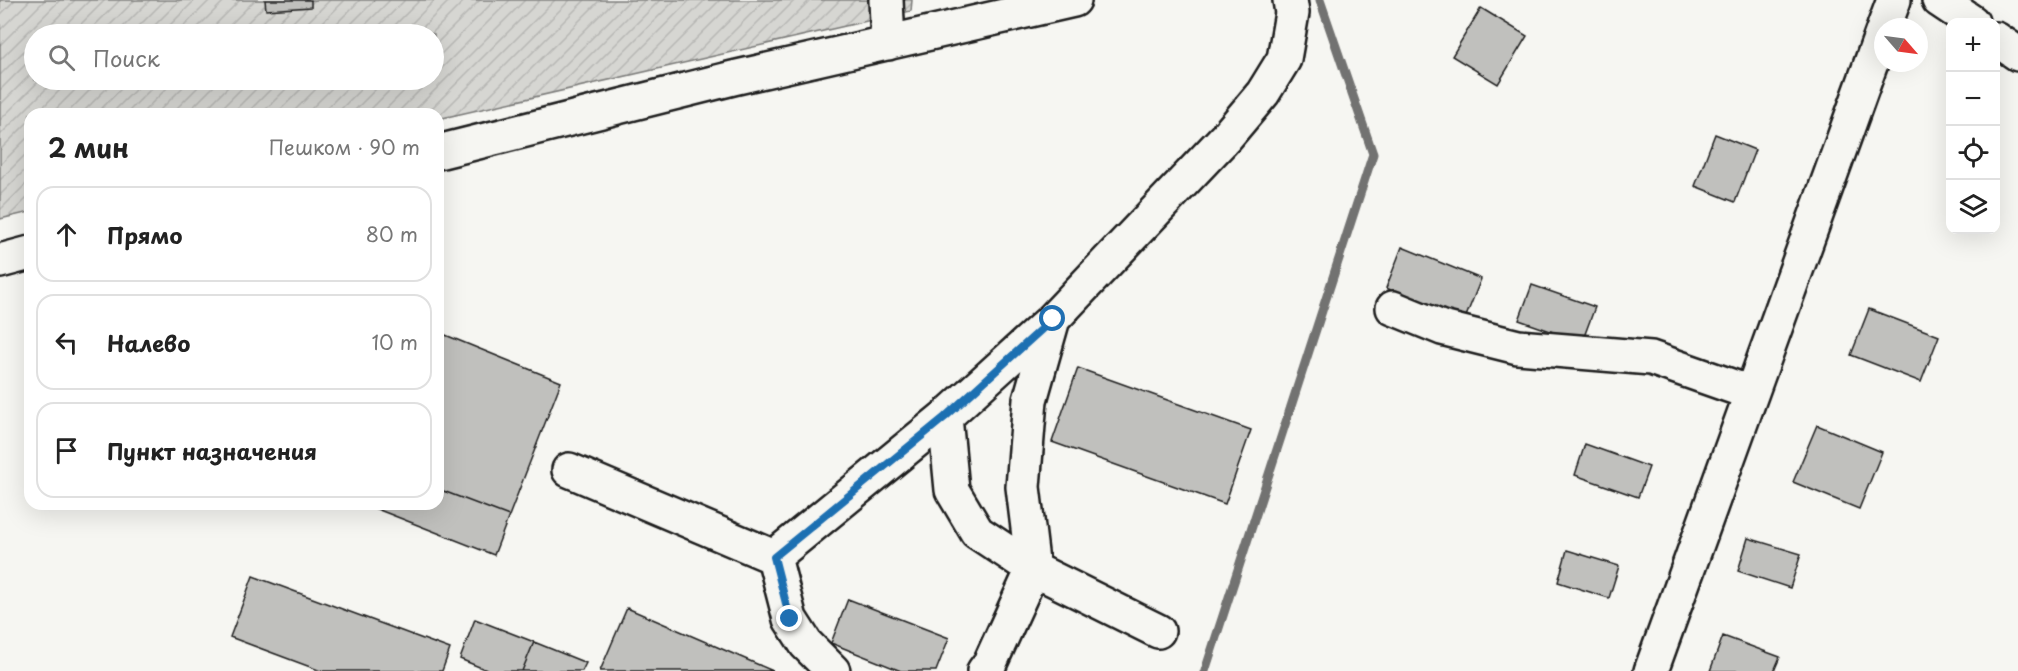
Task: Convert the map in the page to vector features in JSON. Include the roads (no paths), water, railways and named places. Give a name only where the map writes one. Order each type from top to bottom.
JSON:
[{"type":"street","points":[[886,0],[888,43]]},
{"type":"street","points":[[444,150],[733,78],[1074,0]]},
{"type":"street","points":[[774,557],[945,417],[1053,319],[1226,137],[1263,93],[1284,59],[1292,13],[1290,0]]},
{"type":"street","points":[[1888,18],[1894,0]]},
{"type":"street","points":[[1939,0],[1966,18]]},
{"type":"street","points":[[2000,42],[2018,54]]},
{"type":"street","points":[[1651,671],[1874,56]]},
{"type":"street","points":[[0,261],[24,255]]},
{"type":"street","points":[[1393,308],[1442,328],[1518,347],[1652,358],[1751,393]]},
{"type":"street","points":[[987,668],[1032,569],[1023,487],[1030,400],[1053,319]]},
{"type":"street","points":[[945,417],[952,490],[977,532],[1032,569],[1158,631]]},
{"type":"street","points":[[569,470],[774,557]]},
{"type":"street","points":[[774,557],[790,619],[806,644],[833,671]]},
{"type":"waterway","points":[[1205,671],[1373,154],[1320,0]]}]
